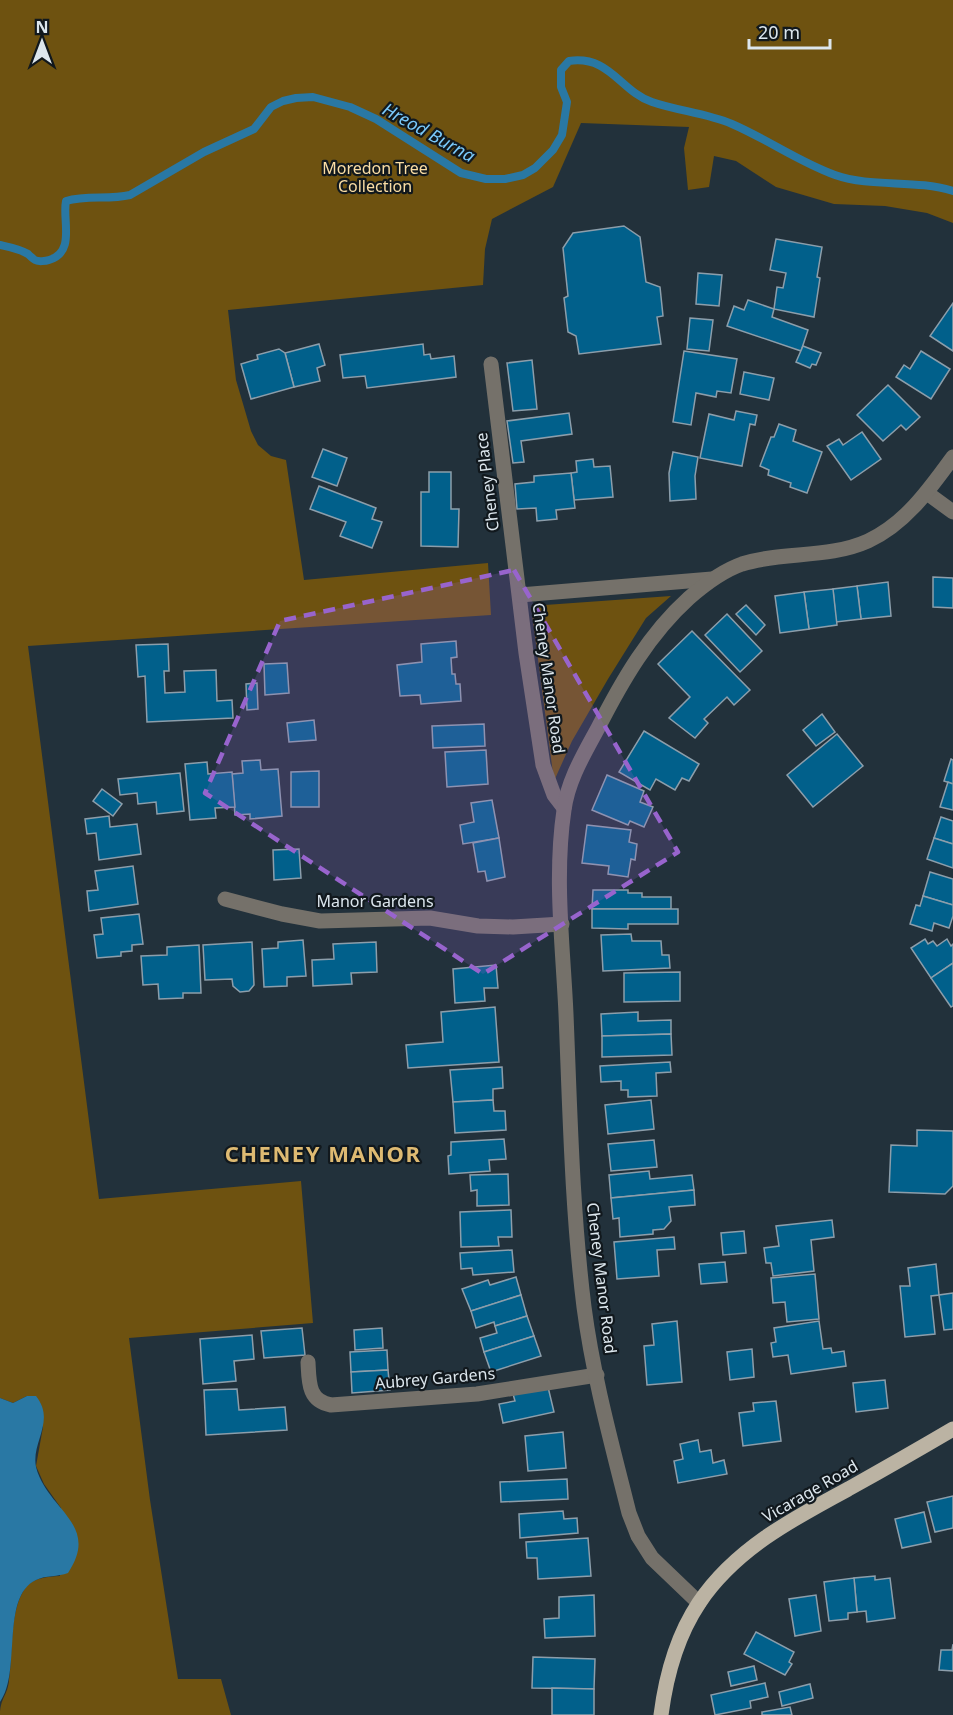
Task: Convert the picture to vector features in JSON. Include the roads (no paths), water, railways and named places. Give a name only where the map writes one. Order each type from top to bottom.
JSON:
[{"type":"main road","name":"Vicarage Road","points":[[699,1603],[718,1578],[740,1557],[777,1530],[953,1429]]},
{"type":"main road","points":[[661,1715],[668,1677],[679,1641],[699,1603]]},
{"type":"street","name":"Cheney Place","points":[[491,364],[520,595]]},
{"type":"street","name":"Cheney Manor Road","points":[[699,1603],[652,1558],[638,1536],[629,1513],[597,1375],[585,1308],[578,1245],[562,924],[564,808],[581,758],[622,683],[661,626],[676,610],[712,579],[727,571],[753,562],[840,549],[864,543],[881,534],[927,493],[953,457]]},
{"type":"street","points":[[927,493],[953,512]]},
{"type":"street","name":"Cheney Manor Road","points":[[564,808],[554,795],[543,765],[526,653],[520,595],[712,579]]},
{"type":"street","name":"Manor Gardens","points":[[225,899],[320,921],[430,918],[478,926],[513,927],[562,924]]},
{"type":"street","name":"Aubrey Gardens","points":[[308,1362],[312,1392],[316,1399],[331,1405],[477,1394],[597,1375]]},
{"type":"water","points":[[27,1396],[36,1396],[42,1405],[44,1414],[35,1458],[36,1467],[50,1495],[75,1529],[78,1542],[77,1556],[68,1573],[36,1580],[25,1589],[18,1602],[10,1673],[0,1702],[0,1398],[13,1403]]},
{"type":"waterway","name":"Hreod Burna","points":[[0,245],[22,251],[38,261],[57,256],[65,243],[66,201],[130,195],[204,152],[254,129],[271,107],[296,98],[313,97],[350,107],[376,119],[461,173],[486,179],[505,179],[523,175],[535,168],[553,150],[562,135],[567,102],[561,87],[561,70],[569,61],[595,63],[605,68],[641,97],[732,124],[835,175],[849,179],[924,185],[953,191]]},
{"type":"district","name":"CHENEY MANOR","points":[[323,1153]]},
{"type":"park label","name":"Moredon Tree Collection","points":[[375,177]]}]
